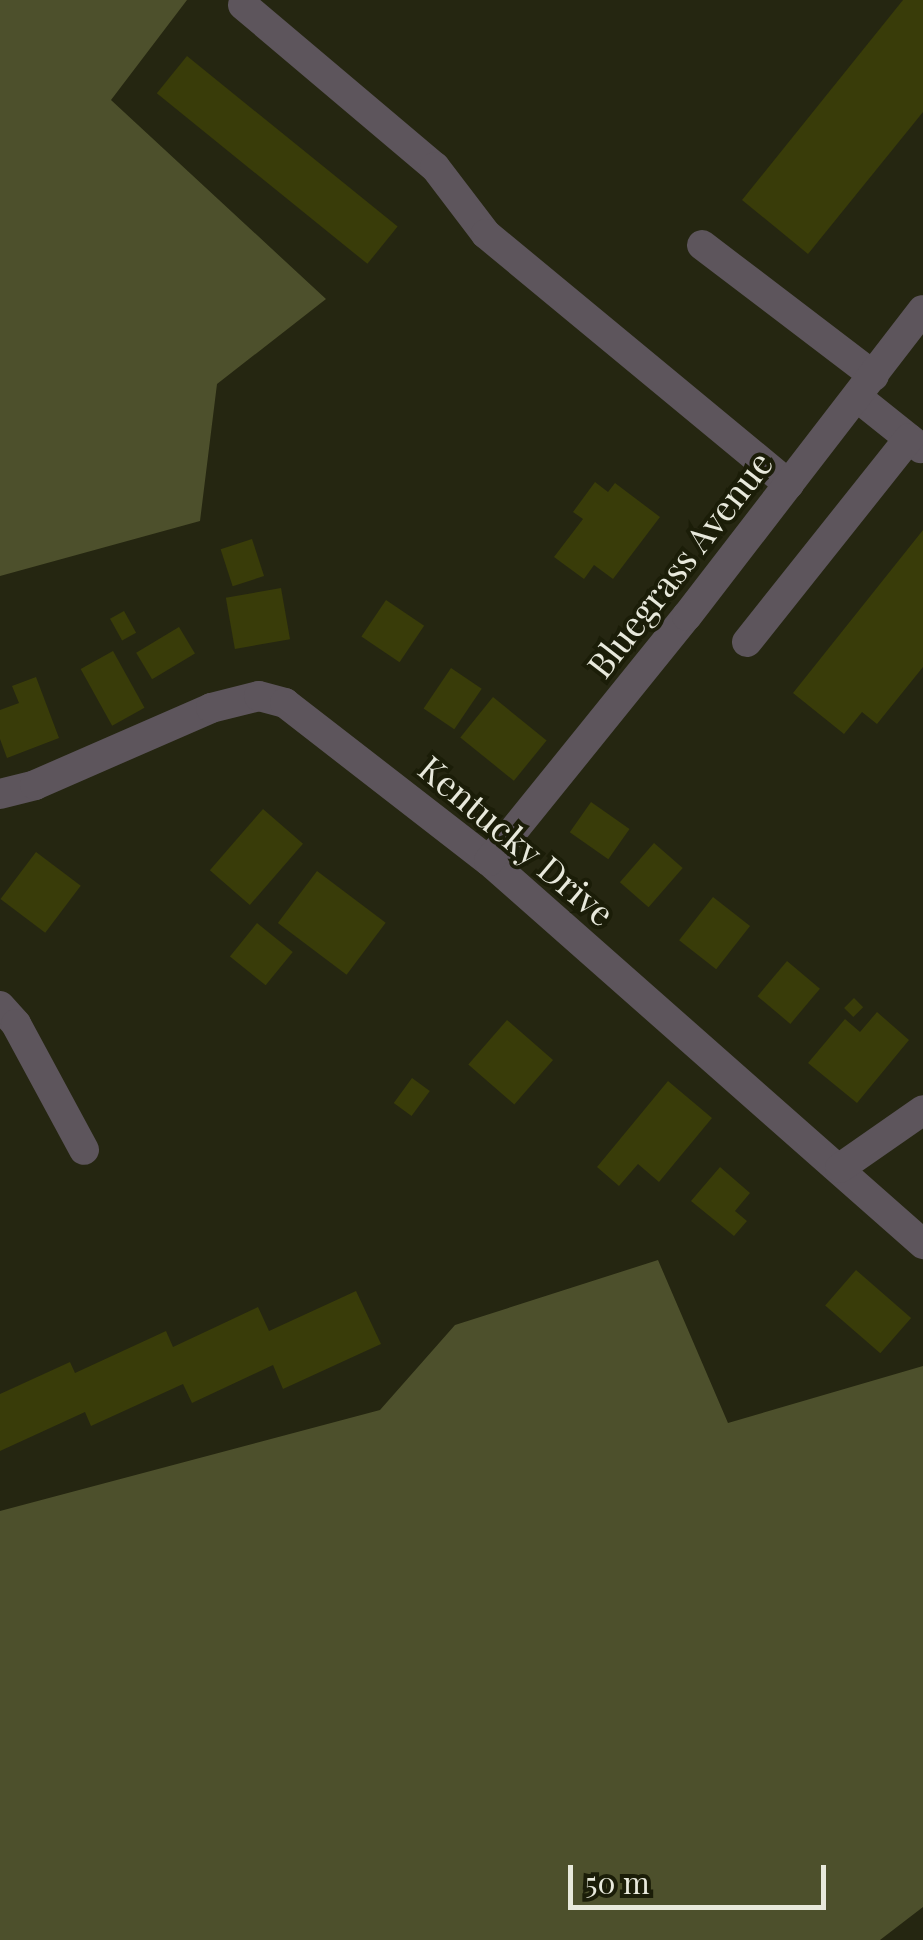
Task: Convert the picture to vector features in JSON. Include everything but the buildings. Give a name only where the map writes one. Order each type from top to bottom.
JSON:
[{"type":"street","points":[[243,5],[436,167],[486,234],[789,485]]},
{"type":"street","points":[[702,245],[865,386],[916,443],[747,642]]},
{"type":"street","name":"Bluegrass Avenue","points":[[489,861],[789,485],[923,310]]},
{"type":"street","name":"Kentucky Drive","points":[[0,794],[36,786],[212,708],[259,696],[304,714],[489,861],[923,1244]]},
{"type":"street","points":[[0,1006],[16,1024],[84,1150]]},
{"type":"street","points":[[840,1168],[923,1110]]},
{"type":"green space","points":[[0,0],[187,0],[111,100],[326,299],[217,384],[200,521],[0,576]]},
{"type":"green space","points":[[658,1260],[728,1423],[923,1366],[923,1907],[880,1940],[0,1940],[0,1511],[380,1410],[455,1325]]}]
